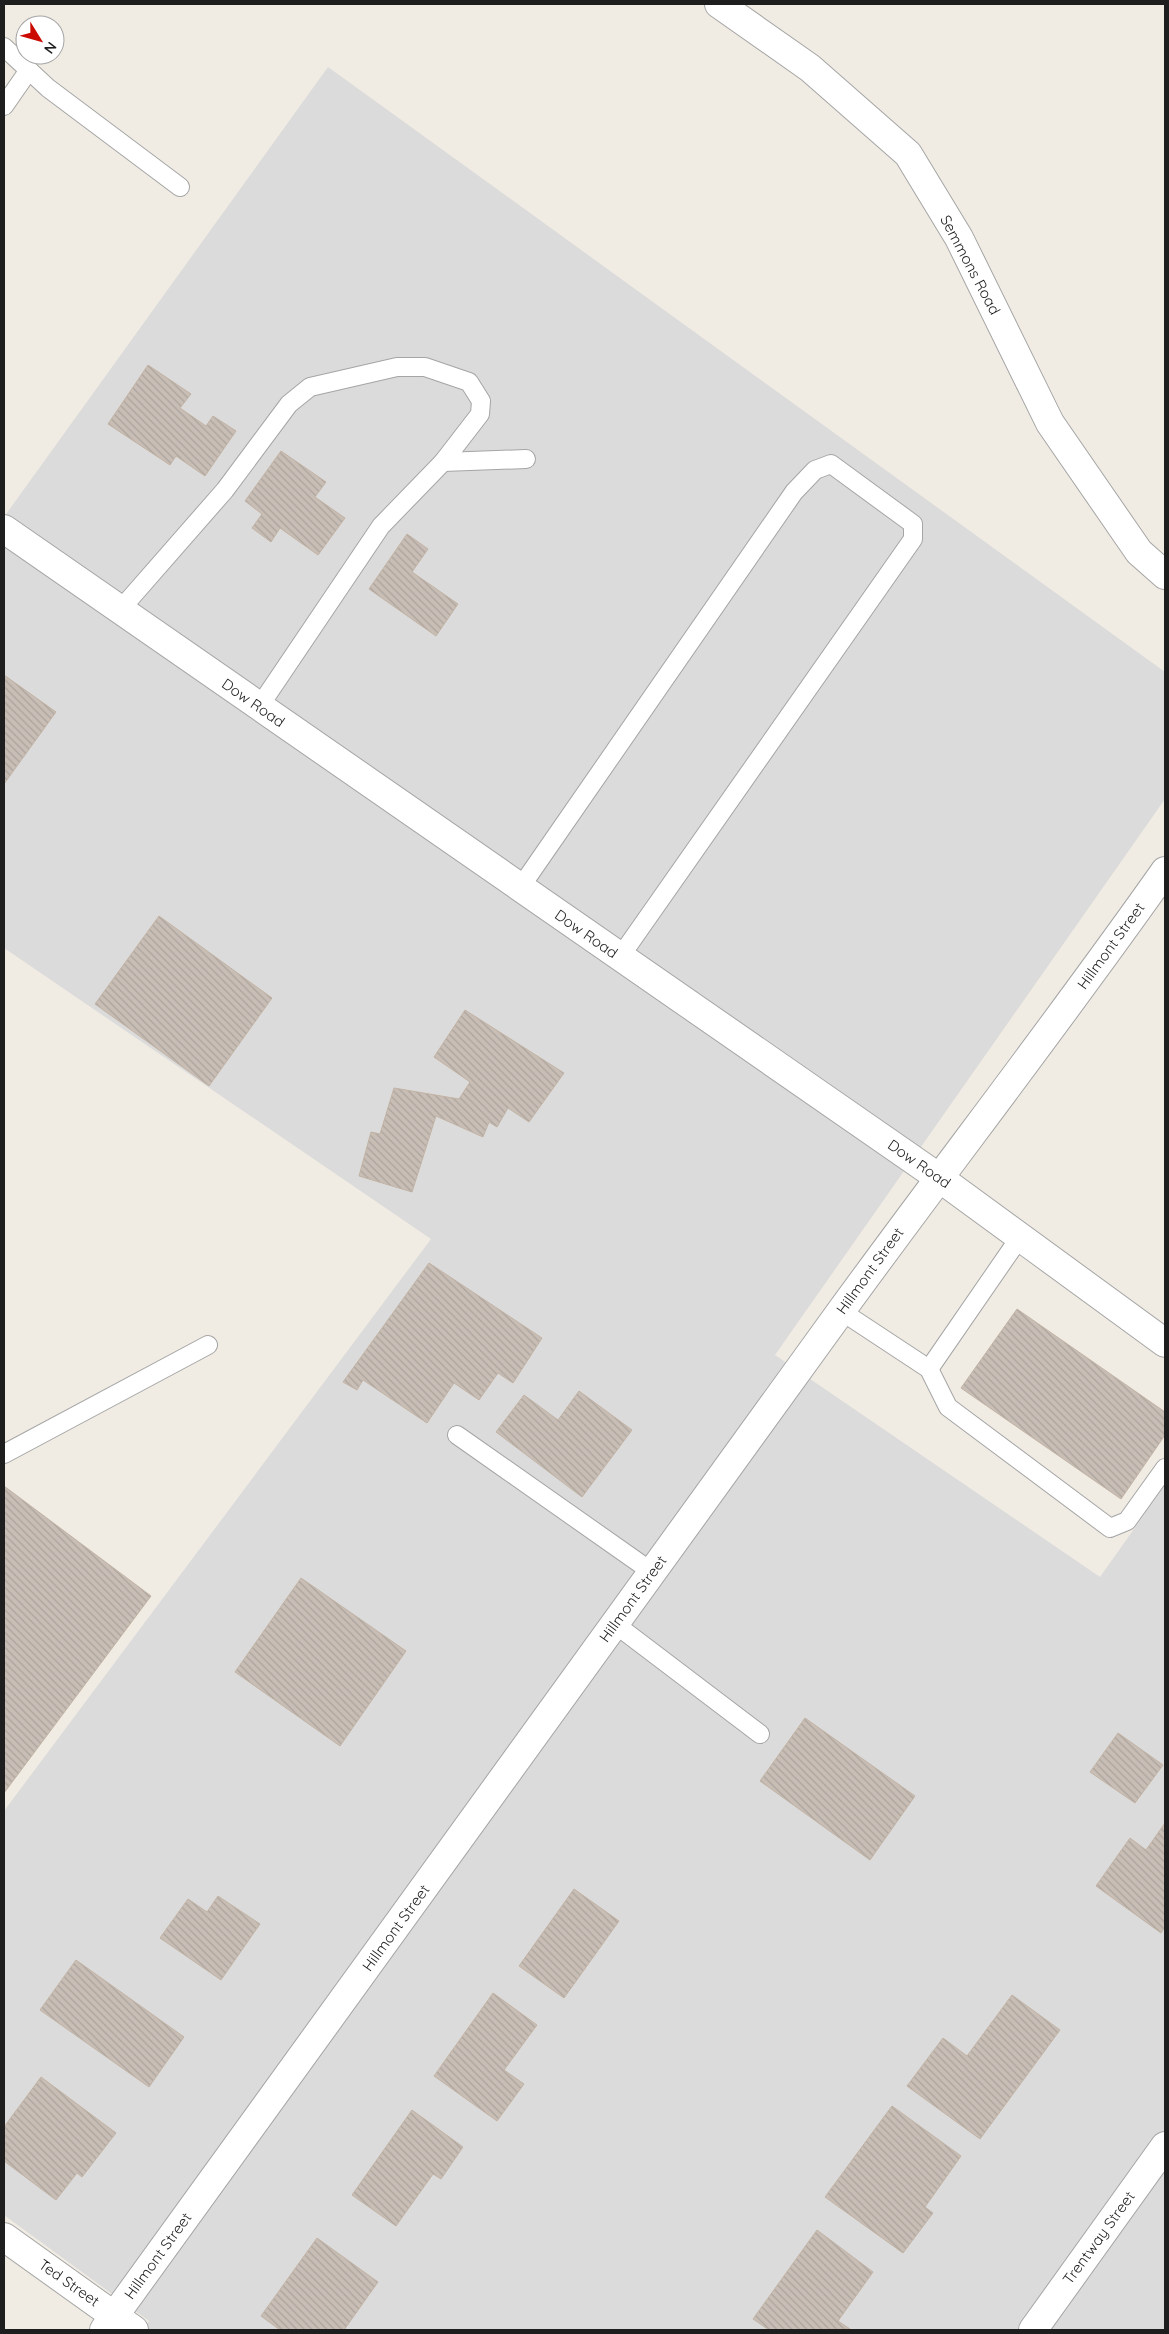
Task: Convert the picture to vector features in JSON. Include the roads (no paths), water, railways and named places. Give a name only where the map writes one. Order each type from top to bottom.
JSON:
[{"type":"street","name":"Semmons Road","points":[[719,4],[810,68],[908,154],[959,238],[1050,423],[1139,552],[1165,575]]},
{"type":"street","name":"Dow Road","points":[[4,529],[938,1177],[1165,1342]]},
{"type":"street","name":"Hillmont Street","points":[[118,2326],[652,1572],[938,1177],[1113,945],[1165,871]]},
{"type":"street","name":"Trentway Street","points":[[1033,2330],[1165,2146]]},
{"type":"street","name":"Ted Street","points":[[4,2237],[118,2326]]},
{"type":"lane","points":[[4,47],[48,88],[180,187]]},
{"type":"lane","points":[[4,106],[29,70]]},
{"type":"lane","points":[[120,610],[225,490],[290,404],[310,387],[397,367],[425,367],[470,382],[481,401],[480,414],[444,462],[381,526],[259,707]]},
{"type":"lane","points":[[444,462],[526,459]]},
{"type":"lane","points":[[520,888],[794,492],[815,470],[831,464],[913,524],[913,539],[620,957]]},
{"type":"lane","points":[[929,1369],[1020,1237]]},
{"type":"lane","points":[[841,1311],[929,1369],[948,1407],[1110,1528],[1127,1521],[1165,1468]]},
{"type":"lane","points":[[4,1454],[208,1345]]},
{"type":"lane","points":[[457,1435],[652,1572]]},
{"type":"lane","points":[[615,1624],[760,1734]]}]
